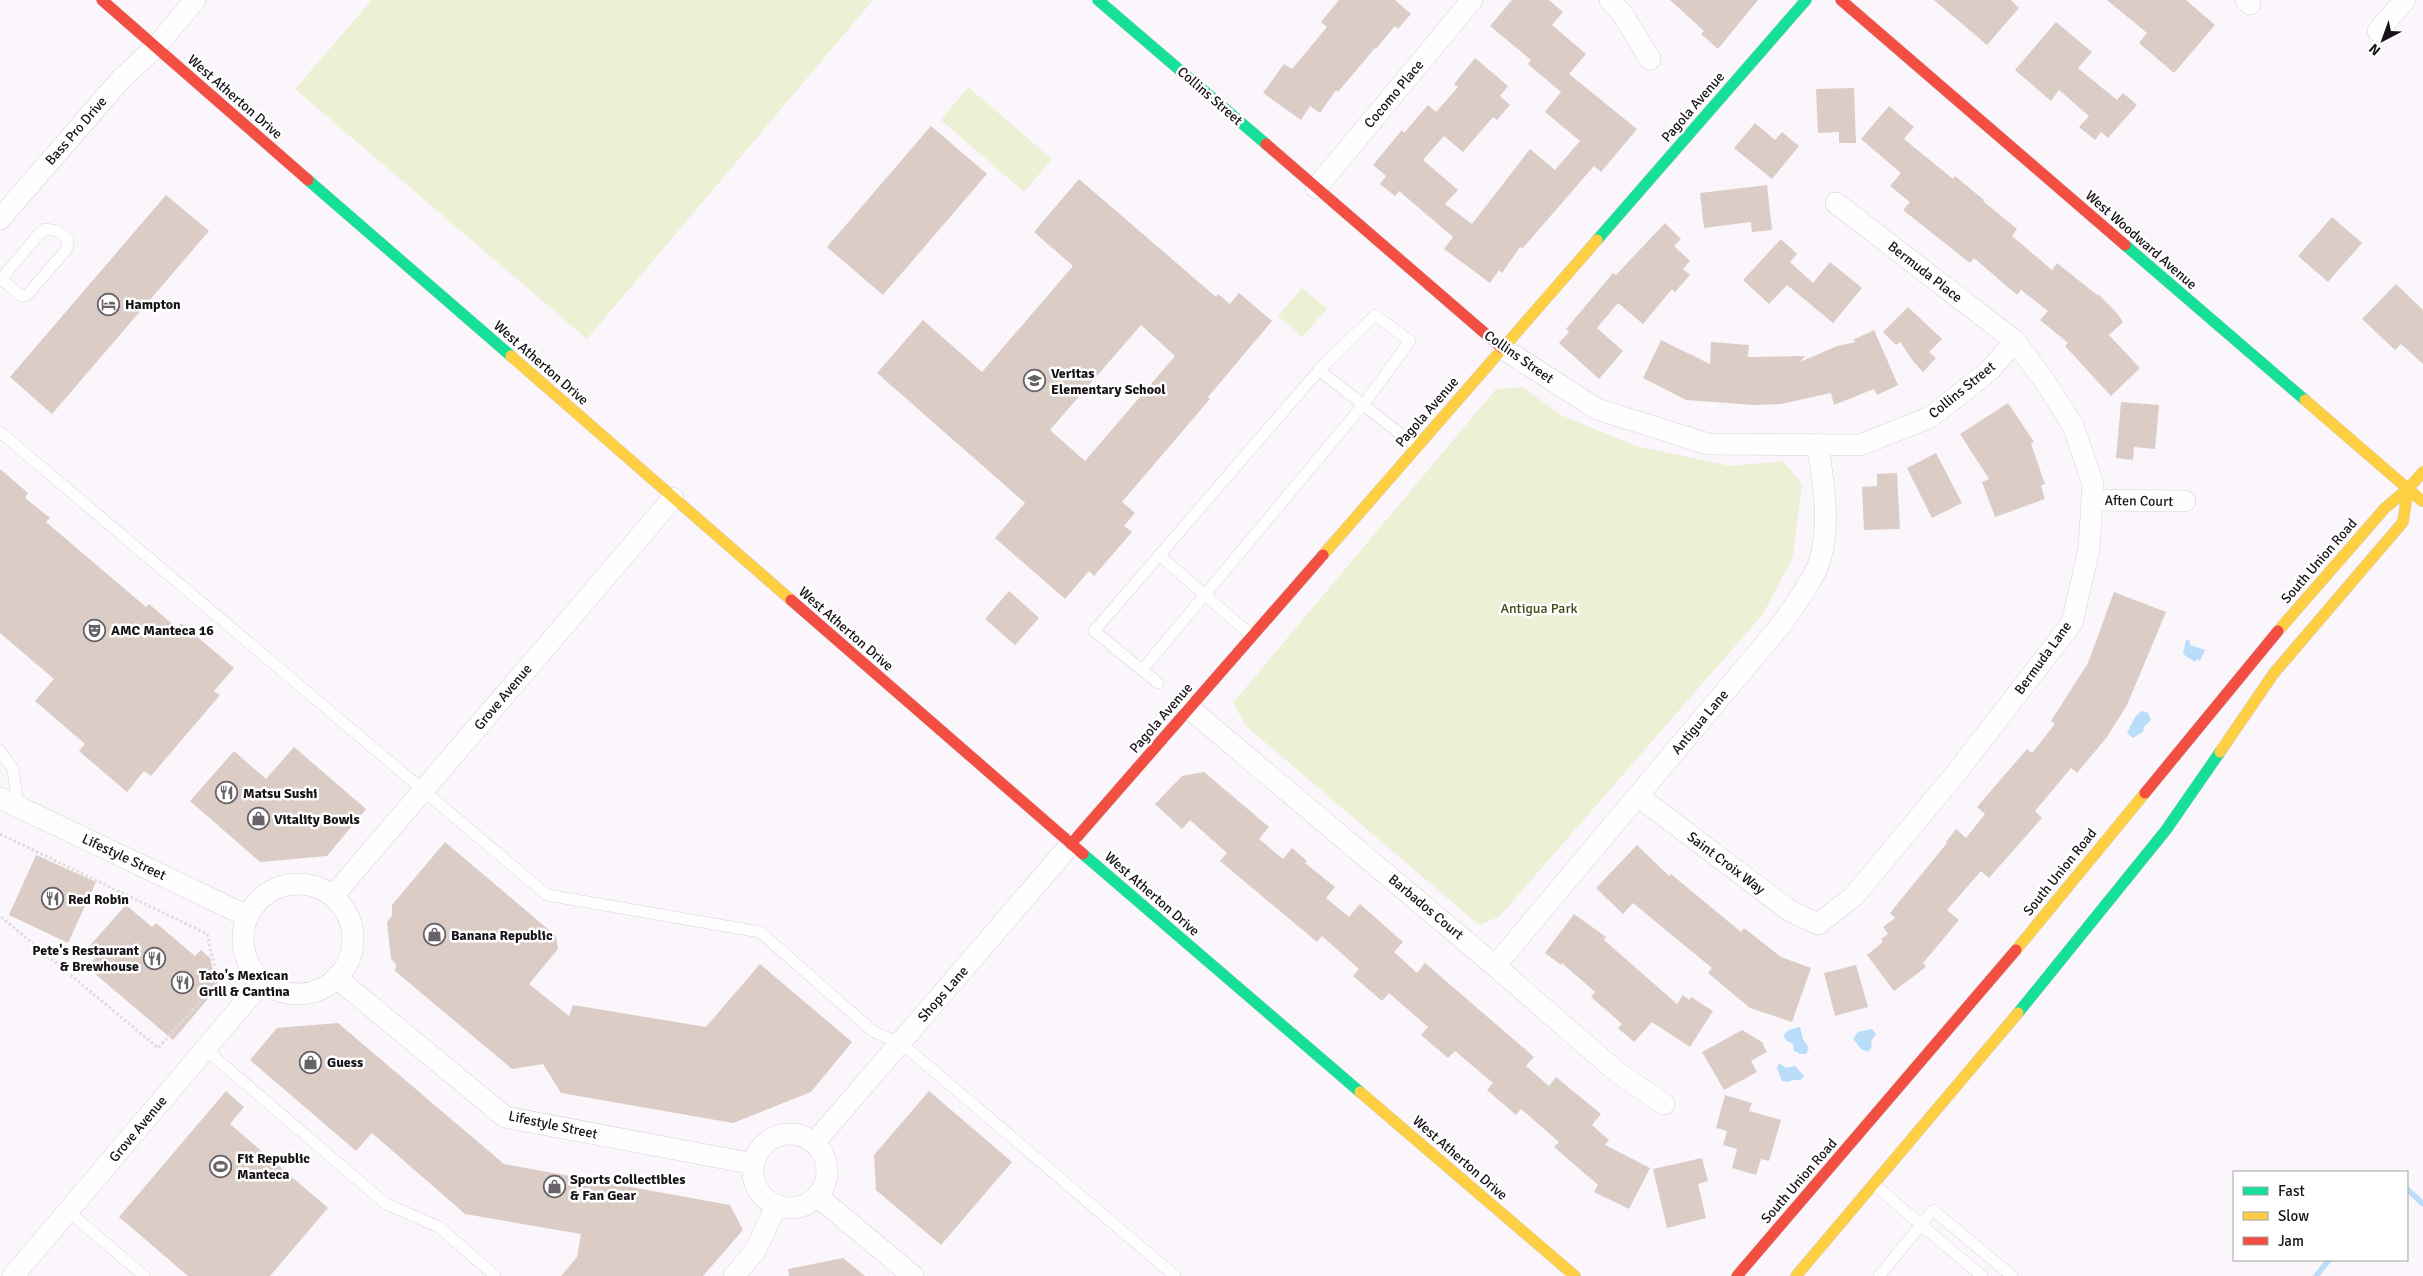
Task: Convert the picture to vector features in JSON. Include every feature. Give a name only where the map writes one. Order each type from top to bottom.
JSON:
[{"type":"street","name":"West Atherton Drive","points":[[102,0],[1071,844],[1574,1276]]},
{"type":"street","name":"Bass Pro Drive","points":[[0,219],[122,78],[155,48],[195,0]]},
{"type":"street","name":"Collins Street","points":[[1098,0],[1502,348],[1598,409],[1708,444],[1860,445],[1931,417],[1990,370],[2015,341]]},
{"type":"street","name":"Cocomo Place","points":[[1316,188],[1472,0]]},
{"type":"street","points":[[1610,0],[1623,15],[1650,59]]},
{"type":"street","name":"Pagola Avenue","points":[[1071,844],[1806,0]]},
{"type":"street","name":"West Woodward Avenue","points":[[1841,0],[2423,502]]},
{"type":"street","points":[[2378,31],[2405,0]]},
{"type":"street","name":"Bermuda Place","points":[[1836,203],[2015,341]]},
{"type":"street","name":"Bermuda Lane","points":[[1818,924],[1860,888],[1957,772],[2072,622],[2088,549],[2093,484],[2073,426],[2046,383],[2015,341]]},
{"type":"street","name":"Antigua Lane","points":[[1495,966],[1780,625],[1820,561],[1827,516],[1818,445]]},
{"type":"street","name":"South Union Road","points":[[1737,1276],[1989,983],[2256,657],[2385,508],[2408,489],[2423,472]]},
{"type":"street","points":[[1796,1276],[2106,906],[2171,822],[2274,673],[2403,522],[2408,489]]},
{"type":"street","name":"Grove Avenue","points":[[333,896],[673,498]]},
{"type":"street","name":"Aften Court","points":[[2092,500],[2185,501]]},
{"type":"street","name":"Barbados Court","points":[[1189,708],[1495,966],[1617,1072],[1664,1104]]},
{"type":"street","name":"Saint Croix Way","points":[[1638,796],[1790,911],[1818,924]]},
{"type":"street","name":"Lifestyle Street","points":[[9,803],[247,916]]},
{"type":"street","name":"Shops Lane","points":[[814,1143],[1071,844]]},
{"type":"street","points":[[297,884],[316,886],[333,896],[341,904],[351,921],[354,940],[349,963],[338,979],[317,992],[298,995],[279,992],[262,982],[254,973],[245,956],[242,935],[247,916],[265,895],[282,886],[297,884]]},
{"type":"street","name":"Lifestyle Street","points":[[338,979],[505,1117],[754,1164]]},
{"type":"street","name":"Grove Avenue","points":[[13,1276],[262,982]]},
{"type":"street","points":[[779,1135],[802,1136],[814,1143],[826,1160],[827,1172],[825,1183],[817,1196],[802,1206],[791,1208],[778,1205],[761,1194],[755,1183],[754,1164],[761,1148],[769,1140],[779,1135]]},
{"type":"street","points":[[817,1196],[913,1276]]},
{"type":"street","points":[[734,1276],[755,1251],[778,1205]]},
{"type":"lane","points":[[45,229],[58,231],[68,239],[66,249],[27,295],[21,296],[0,279],[45,229]]},
{"type":"lane","points":[[1142,670],[1363,405],[1410,341],[1375,315],[1319,370],[1094,631],[1158,684]]},
{"type":"lane","points":[[1319,370],[1417,447]]},
{"type":"lane","points":[[0,432],[422,792],[547,895],[760,932],[874,1032],[901,1043],[1175,1276]]},
{"type":"lane","points":[[1158,556],[1252,636]]},
{"type":"lane","points":[[0,751],[13,769],[9,803]]},
{"type":"lane","points":[[205,1049],[386,1204],[439,1227],[495,1276]]},
{"type":"lane","points":[[1874,1184],[1982,1276]]},
{"type":"lane","points":[[1878,1276],[1933,1210],[2012,1276]]},
{"type":"lane","points":[[68,1211],[144,1276]]},
{"type":"path","points":[[0,834],[207,934],[218,982],[158,1048],[0,916]]},
{"type":"green space","points":[[372,0],[873,0],[587,339],[295,89]]},
{"type":"green space","points":[[968,87],[1052,159],[1024,192],[941,120]]},
{"type":"green space","points":[[1302,288],[1327,309],[1302,337],[1278,316]]},
{"type":"green space","name":"Antigua Park","points":[[1523,387],[1561,415],[1636,446],[1730,466],[1783,461],[1802,484],[1793,557],[1763,614],[1499,917],[1479,925],[1246,726],[1233,703],[1496,389]]},
{"type":"water","points":[[2186,639],[2190,641],[2190,645],[2205,650],[2200,661],[2197,659],[2195,662],[2183,654]]},
{"type":"water","points":[[2143,711],[2148,713],[2151,720],[2144,727],[2143,732],[2133,738],[2127,733],[2135,717]]},
{"type":"water","points":[[1800,1027],[1803,1039],[1809,1048],[1806,1054],[1794,1051],[1793,1044],[1787,1041],[1783,1035],[1789,1030]]},
{"type":"water","points":[[1872,1029],[1876,1034],[1871,1041],[1872,1046],[1868,1052],[1861,1049],[1853,1039],[1858,1032]]},
{"type":"water","points":[[1779,1063],[1786,1068],[1795,1066],[1804,1076],[1801,1080],[1782,1081],[1777,1068]]},
{"type":"building","points":[[1339,0],[1395,0],[1411,14],[1398,29],[1395,26],[1338,92],[1336,90],[1320,113],[1310,106],[1301,120],[1263,93],[1284,64],[1292,69],[1327,27],[1321,22]]},
{"type":"building","points":[[1512,0],[1549,0],[1563,12],[1552,25],[1586,54],[1569,74],[1637,129],[1601,172],[1594,166],[1522,249],[1520,247],[1502,273],[1499,270],[1490,283],[1444,249],[1453,237],[1399,191],[1395,196],[1380,184],[1386,176],[1373,165],[1402,130],[1404,133],[1428,105],[1436,112],[1458,87],[1454,84],[1475,58],[1508,86],[1500,96],[1510,105],[1497,120],[1493,117],[1463,152],[1444,136],[1423,160],[1458,190],[1445,204],[1472,224],[1530,149],[1555,170],[1580,141],[1545,112],[1561,92],[1528,64],[1531,60],[1490,26]]},
{"type":"building","points":[[1670,0],[1758,0],[1718,49],[1701,34],[1704,31]]},
{"type":"building","points":[[1934,0],[2011,0],[2019,8],[1987,45]]},
{"type":"building","points":[[2107,0],[2186,0],[2215,25],[2174,73],[2139,43],[2147,33]]},
{"type":"building","points":[[2056,22],[2092,52],[2078,68],[2117,100],[2123,93],[2137,105],[2108,138],[2101,132],[2095,140],[2079,127],[2089,116],[2059,90],[2051,101],[2015,70]]},
{"type":"building","points":[[1854,88],[1856,143],[1839,143],[1839,132],[1818,133],[1816,89]]},
{"type":"building","points":[[1889,106],[1914,127],[1904,139],[1953,179],[1955,176],[2017,229],[2012,236],[2052,270],[2057,263],[2098,294],[2117,313],[2123,322],[2109,335],[2140,368],[2111,396],[2065,346],[2068,343],[2040,320],[2048,311],[2021,290],[2017,295],[1974,258],[1970,263],[1903,210],[1910,202],[1890,186],[1901,173],[1861,139]]},
{"type":"building","points":[[1755,123],[1775,140],[1782,132],[1799,146],[1772,179],[1734,148]]},
{"type":"building","points":[[931,126],[987,174],[883,295],[827,247]]},
{"type":"building","points":[[1079,179],[1216,297],[1218,294],[1230,304],[1239,293],[1272,321],[1208,397],[1210,399],[1122,502],[1135,513],[1124,526],[1132,532],[1094,576],[1089,571],[1065,599],[995,538],[1025,503],[877,373],[923,320],[982,372],[1073,266],[1034,232]],"holes":[[[1141,325],[1175,356],[1085,461],[1050,430]]]},
{"type":"building","points":[[1767,185],[1772,230],[1752,232],[1751,222],[1704,228],[1700,193]]},
{"type":"building","name":"Hampton","points":[[166,195],[209,231],[52,414],[10,377]]},
{"type":"building","points":[[2332,217],[2362,243],[2328,282],[2298,256]]},
{"type":"building","points":[[1665,223],[1681,239],[1674,246],[1690,261],[1683,269],[1690,275],[1675,292],[1672,289],[1643,324],[1618,303],[1597,328],[1623,351],[1599,379],[1559,343],[1569,332],[1566,329],[1613,273],[1616,275]]},
{"type":"building","points":[[1781,239],[1797,254],[1790,262],[1813,283],[1830,262],[1862,288],[1833,323],[1787,285],[1769,304],[1743,280]]},
{"type":"building","points":[[2396,284],[2423,310],[2423,364],[2401,344],[2395,350],[2362,319]]},
{"type":"building","points":[[1908,307],[1942,339],[1929,352],[1936,358],[1923,372],[1900,342],[1896,345],[1883,332]]},
{"type":"building","points":[[1874,330],[1898,385],[1877,395],[1874,389],[1834,405],[1831,393],[1781,404],[1754,405],[1686,400],[1643,378],[1661,340],[1710,364],[1711,342],[1749,345],[1748,357],[1805,356],[1800,362],[1837,346],[1856,342],[1853,340]]},
{"type":"building","points":[[2121,402],[2159,405],[2155,449],[2134,447],[2133,460],[2116,458]]},
{"type":"building","points":[[2008,403],[2034,442],[2031,444],[2045,484],[2041,486],[2045,499],[1995,517],[1982,482],[1989,479],[1960,434]]},
{"type":"building","points":[[1936,453],[1962,503],[1932,518],[1907,468]]},
{"type":"building","name":"AMC Manteca 16","points":[[0,469],[28,493],[25,498],[50,518],[46,522],[146,607],[149,604],[177,628],[181,623],[234,668],[214,691],[220,695],[151,776],[144,771],[127,792],[79,751],[85,744],[35,701],[54,679],[0,633]]},
{"type":"building","points":[[1897,473],[1900,529],[1864,530],[1862,487],[1877,486],[1877,474]]},
{"type":"building","points":[[1009,591],[1039,618],[1015,645],[985,619]]},
{"type":"building","points":[[2114,592],[2166,612],[2127,705],[2107,737],[2077,773],[2071,768],[2035,811],[2042,818],[1989,878],[1981,871],[1947,910],[1959,920],[1923,963],[1926,967],[1894,991],[1867,955],[1883,942],[1881,939],[1888,934],[1883,927],[1895,918],[1890,913],[1947,843],[1956,829],[1966,838],[1985,814],[1977,807],[2027,749],[2032,753],[2055,724],[2051,721],[2088,663]]},
{"type":"building","points":[[294,747],[366,809],[327,856],[260,862],[190,801],[234,751],[266,779]]},
{"type":"building","points":[[1204,772],[1269,827],[1259,839],[1283,859],[1292,848],[1307,861],[1305,863],[1335,887],[1326,898],[1349,917],[1360,904],[1403,942],[1394,952],[1417,973],[1425,963],[1534,1057],[1526,1066],[1549,1086],[1556,1077],[1601,1114],[1592,1125],[1609,1140],[1605,1145],[1650,1168],[1629,1209],[1594,1192],[1598,1185],[1554,1147],[1559,1142],[1521,1109],[1516,1115],[1487,1090],[1493,1083],[1455,1051],[1448,1058],[1421,1035],[1428,1027],[1389,993],[1382,1001],[1353,976],[1359,969],[1322,936],[1317,942],[1220,861],[1227,853],[1190,820],[1182,829],[1155,804],[1182,776]]},
{"type":"building","points":[[445,842],[556,936],[558,949],[529,984],[569,1016],[573,1005],[706,1027],[760,964],[852,1042],[811,1092],[733,1123],[561,1093],[543,1064],[512,1069],[395,971],[396,964],[391,959],[387,922],[392,916],[392,905]]},
{"type":"building","points":[[1637,845],[1669,876],[1671,874],[1741,932],[1744,928],[1781,957],[1811,968],[1792,1022],[1750,1008],[1708,973],[1712,968],[1633,903],[1623,914],[1596,888]]},
{"type":"building","name":"Red Robin","points":[[36,855],[96,882],[68,943],[9,915]]},
{"type":"building","points":[[126,905],[152,927],[156,923],[195,956],[201,950],[210,958],[217,988],[173,1040],[87,967],[97,956],[85,951]]},
{"type":"building","points":[[1574,914],[1606,937],[1604,940],[1677,1004],[1683,995],[1689,1000],[1691,997],[1713,1011],[1690,1047],[1652,1022],[1634,1042],[1618,1028],[1622,1024],[1591,997],[1595,992],[1562,963],[1561,965],[1545,953]]},
{"type":"building","points":[[1856,965],[1868,1007],[1835,1016],[1824,973]]},
{"type":"building","points":[[338,1023],[504,1164],[730,1205],[743,1230],[703,1276],[561,1276],[577,1257],[581,1234],[465,1214],[372,1133],[356,1151],[250,1060],[277,1028]]},
{"type":"building","points":[[1742,1030],[1762,1042],[1767,1052],[1751,1061],[1757,1072],[1724,1090],[1702,1052]]},
{"type":"building","name":"Fit Republic Manteca","points":[[226,1091],[244,1107],[230,1124],[328,1208],[270,1276],[188,1276],[119,1217]]},
{"type":"building","points":[[929,1091],[1012,1162],[941,1245],[876,1190],[874,1155]]},
{"type":"building","points":[[1725,1095],[1752,1103],[1749,1111],[1781,1120],[1769,1161],[1761,1159],[1756,1175],[1732,1168],[1737,1149],[1723,1145],[1727,1131],[1716,1128]]},
{"type":"building","points":[[1702,1158],[1708,1181],[1698,1184],[1706,1218],[1667,1228],[1653,1169]]},
{"type":"building","points":[[843,1258],[865,1276],[789,1276],[788,1269]]},
{"type":"waterway","points":[[2408,1190],[2423,1204]]},
{"type":"waterway","points":[[2316,1276],[2328,1261]]},
{"type":"traffic: fast","points":[[1098,0],[1266,144]]},
{"type":"traffic: fast","points":[[1597,240],[1806,0]]},
{"type":"traffic: fast","points":[[308,180],[511,356]]},
{"type":"traffic: fast","points":[[2125,245],[2305,400]]},
{"type":"traffic: fast","points":[[2018,1013],[2166,830],[2220,752]]},
{"type":"traffic: fast","points":[[1083,854],[1360,1092]]},
{"type":"traffic: slow","points":[[1323,555],[1597,240]]},
{"type":"traffic: slow","points":[[511,356],[791,600]]},
{"type":"traffic: slow","points":[[2305,400],[2422,501]]},
{"type":"traffic: slow","points":[[2278,631],[2385,508],[2408,489],[2423,472]]},
{"type":"traffic: slow","points":[[2220,752],[2274,673],[2403,522],[2408,489]]},
{"type":"traffic: slow","points":[[2016,950],[2145,793]]},
{"type":"traffic: slow","points":[[1796,1276],[2018,1013]]},
{"type":"traffic: slow","points":[[1360,1092],[1575,1276]]},
{"type":"traffic: jam","points":[[102,0],[308,180]]},
{"type":"traffic: jam","points":[[1841,0],[2125,245]]},
{"type":"traffic: jam","points":[[1266,144],[1502,348]]},
{"type":"traffic: jam","points":[[1071,844],[1323,555]]},
{"type":"traffic: jam","points":[[791,600],[1083,854]]},
{"type":"traffic: jam","points":[[2145,793],[2278,631]]},
{"type":"traffic: jam","points":[[1737,1276],[2016,950]]},
{"type":"place","name":"Hampton","points":[[109,304]]},
{"type":"place","name":"Veritas Elementary School","points":[[1035,381]]},
{"type":"place","name":"AMC Manteca 16","points":[[95,630]]},
{"type":"place","name":"Matsu Sushi","points":[[227,793]]},
{"type":"place","name":"Vitality Bowls","points":[[258,819]]},
{"type":"place","name":"Red Robin","points":[[52,899]]},
{"type":"place","name":"Banana Republic","points":[[435,935]]},
{"type":"place","name":"Pete's Restaurant & Brewhouse","points":[[155,958]]},
{"type":"place","name":"Tato's Mexican Grill & Cantina","points":[[183,983]]},
{"type":"place","name":"Guess","points":[[311,1062]]},
{"type":"place","name":"Fit Republic Manteca","points":[[221,1166]]},
{"type":"place","name":"Sports Collectibles & Fan Gear","points":[[554,1187]]}]
